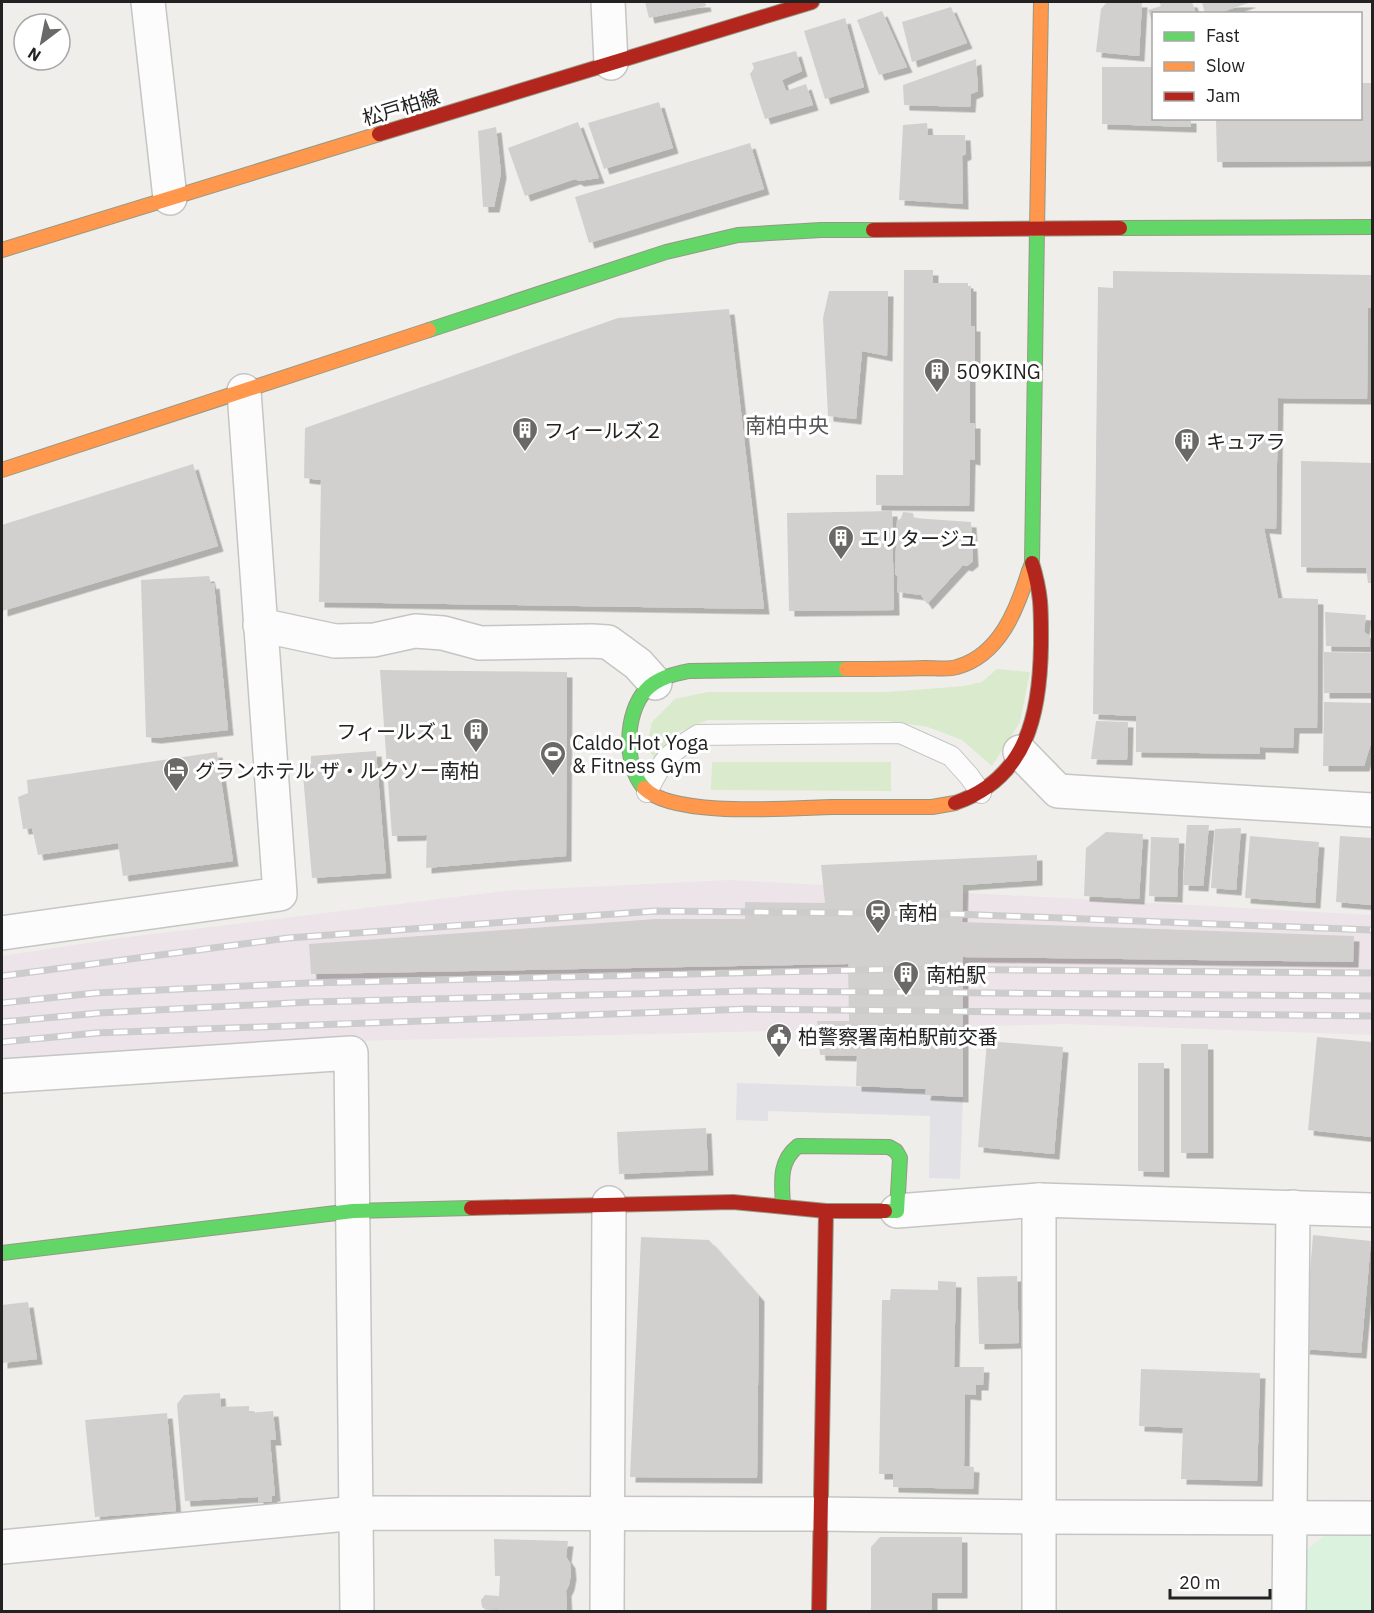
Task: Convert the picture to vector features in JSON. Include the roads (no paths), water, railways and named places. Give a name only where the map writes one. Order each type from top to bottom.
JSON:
[{"type":"street","points":[[148,2],[171,198]]},
{"type":"street","points":[[608,2],[611,63]]},
{"type":"street","name":"松戸柏線","points":[[2,250],[812,2]]},
{"type":"street","points":[[1032,563],[1041,596],[1040,688],[1032,723],[1020,752],[1002,777],[981,793],[948,806],[769,808],[688,806],[671,803],[647,792],[636,776],[631,759],[630,726],[642,694],[667,675],[689,670],[956,668],[980,658],[997,641],[1009,623],[1022,596],[1032,563],[1041,2]]},
{"type":"street","points":[[2,470],[666,252],[738,235],[821,230],[1372,227]]},
{"type":"street","points":[[2,933],[280,894],[244,391]]},
{"type":"street","points":[[260,625],[335,641],[374,640],[415,631],[442,633],[480,644],[592,640],[608,642],[638,664],[655,683]]},
{"type":"street","points":[[1020,752],[1058,791],[1372,810]]},
{"type":"street","points":[[2,1076],[351,1053],[357,1611]]},
{"type":"street","points":[[783,1206],[783,1161],[788,1153],[798,1146],[889,1147],[896,1151],[900,1158],[897,1211]]},
{"type":"street","points":[[2,1253],[353,1211],[609,1203],[733,1202],[825,1211],[897,1211],[1039,1200],[1372,1210]]},
{"type":"street","points":[[1039,1200],[1040,1611]]},
{"type":"street","points":[[607,1611],[609,1203]]},
{"type":"street","points":[[1289,1611],[1293,1207]]},
{"type":"street","points":[[819,1611],[825,1211]]},
{"type":"street","points":[[2,1547],[357,1513],[1372,1518]]},
{"type":"lane","points":[[647,792],[659,767],[671,752],[698,735],[900,733],[951,756],[981,793]]},
{"type":"railway","points":[[2,976],[288,938],[655,911],[955,914],[1372,930]]},
{"type":"railway","points":[[2,1003],[95,993],[308,983],[900,969],[1372,973]]},
{"type":"railway","points":[[2,1022],[99,1013],[310,1002],[751,991],[1372,996]]},
{"type":"railway","points":[[2,1042],[96,1033],[748,1009],[1372,1016]]},
{"type":"place","name":"509KING","points":[[937,394]]},
{"type":"place","name":"フィールズ２","points":[[525,453]]},
{"type":"place","name":"キュアラ","points":[[1187,464]]},
{"type":"place","name":"エリタージュ","points":[[841,561]]},
{"type":"place","name":"フィールズ１","points":[[476,754]]},
{"type":"place","name":"Caldo Hot Yoga & Fitness Gym","points":[[553,777]]},
{"type":"place","name":"グランホテル ザ・ルクソー南柏","points":[[176,793]]},
{"type":"place","name":"南柏","points":[[878,935]]},
{"type":"place","name":"南柏駅","points":[[906,997]]},
{"type":"place","name":"柏警察署南柏駅前交番","points":[[779,1059]]},
{"type":"district","name":"南柏中央","points":[[787,425]]}]
